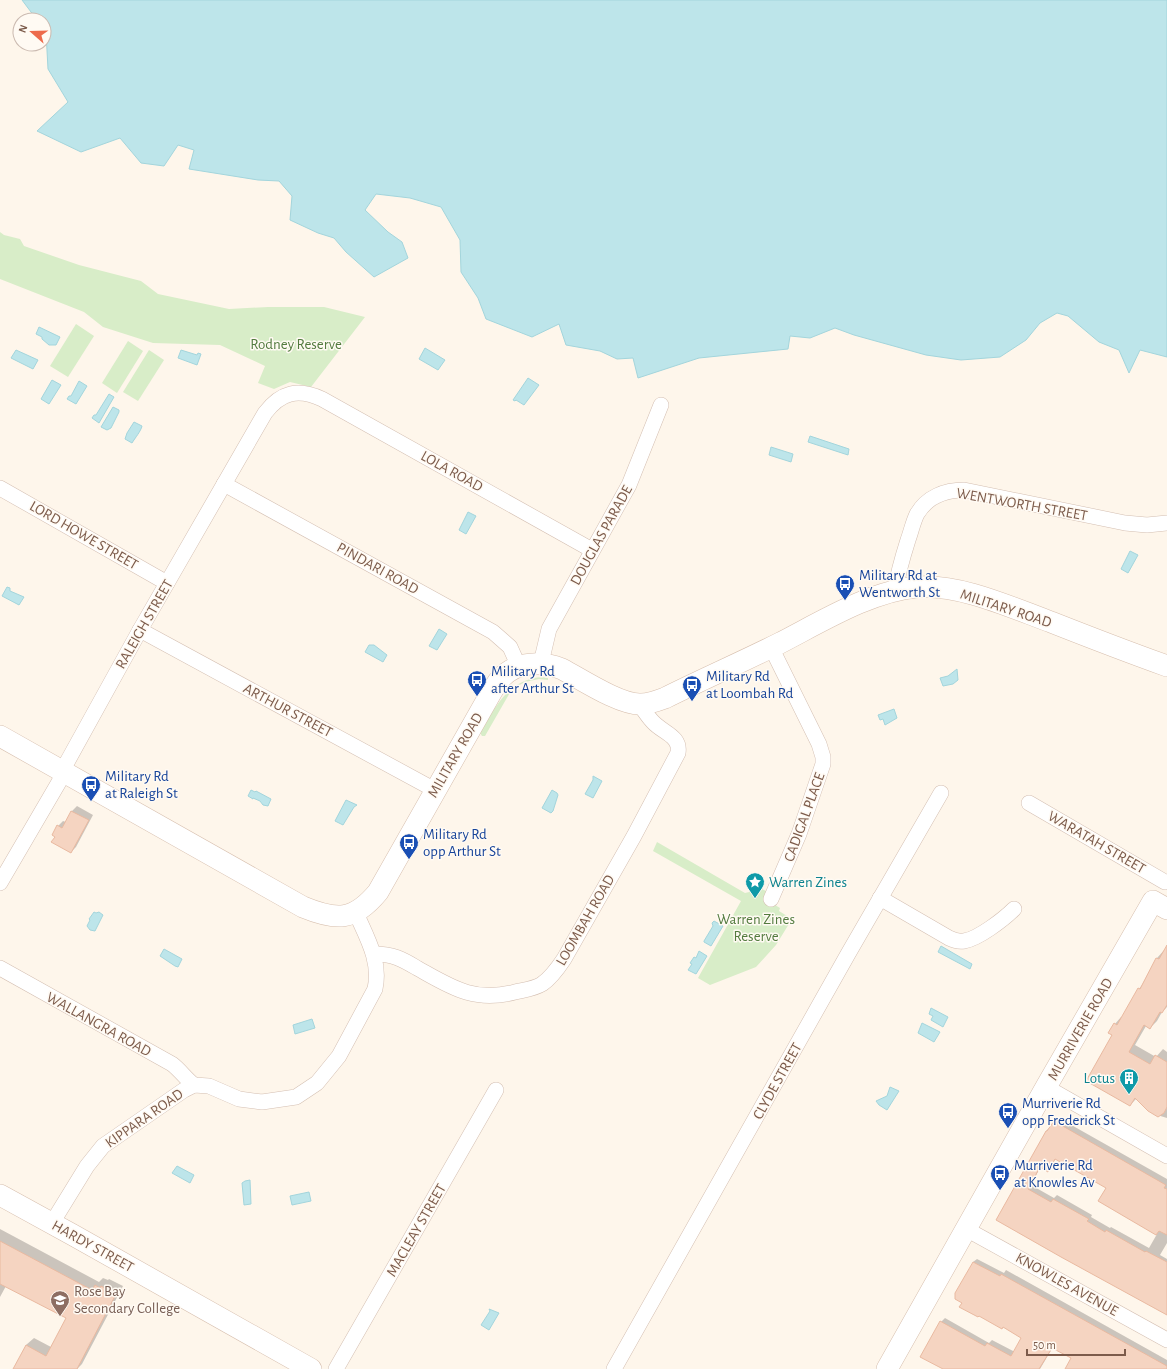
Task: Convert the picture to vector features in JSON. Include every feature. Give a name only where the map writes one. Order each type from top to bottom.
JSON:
[{"type":"street","name":"RALEIGH STREET","points":[[0,883],[59,782],[62,772],[140,630],[265,413],[272,404],[287,395],[303,393],[311,394]]},
{"type":"street","name":"LOLA ROAD","points":[[311,394],[592,550]]},
{"type":"street","name":"DOUGLAS PARADE","points":[[541,663],[549,628],[629,484],[661,406]]},
{"type":"street","name":"PINDARI ROAD","points":[[224,484],[494,632],[510,647],[519,667]]},
{"type":"street","name":"LORD HOWE STREET","points":[[0,488],[167,583]]},
{"type":"street","name":"WENTWORTH STREET","points":[[895,591],[898,570],[917,514],[930,499],[941,493],[952,490],[964,490],[1124,523],[1147,525],[1167,523]]},
{"type":"street","name":"MILITARY ROAD","points":[[356,913],[373,898],[382,887],[435,790],[492,691],[501,678],[508,672],[519,667],[541,663],[562,669],[617,698],[639,704],[651,703],[665,698],[871,598],[904,589],[929,587],[966,593],[1014,608],[1167,666]]},
{"type":"street","name":"ARTHUR STREET","points":[[140,630],[435,790]]},
{"type":"street","name":"CADIGAL PLACE","points":[[771,647],[819,744],[823,757],[821,772],[799,834],[771,899]]},
{"type":"street","name":"LOOMBAH ROAD","points":[[374,954],[384,954],[400,958],[452,988],[469,994],[489,996],[508,994],[542,984],[554,973],[564,959],[678,754],[678,742],[653,723],[639,704]]},
{"type":"street","points":[[0,736],[304,907],[320,914],[335,916],[356,913]]},
{"type":"street","name":"CLYDE STREET","points":[[614,1369],[880,898],[941,794]]},
{"type":"street","name":"WARATAH STREET","points":[[1029,803],[1166,880]]},
{"type":"street","name":"MURRIVERIE ROAD","points":[[891,1368],[966,1228],[1046,1087],[1160,905],[1166,880]]},
{"type":"street","points":[[880,898],[948,938],[960,942],[965,941],[996,924],[1014,909]]},
{"type":"street","name":"KIPPARA ROAD","points":[[52,1223],[86,1166],[103,1146],[184,1090],[194,1085],[210,1086],[239,1099],[262,1102],[296,1097],[317,1084],[339,1056],[375,989],[378,979],[374,954],[356,913]]},
{"type":"street","name":"WALLANGRA ROAD","points":[[0,968],[172,1064],[194,1085]]},
{"type":"street","points":[[1046,1087],[1167,1156]]},
{"type":"street","name":"MACLEAY STREET","points":[[336,1369],[496,1090]]},
{"type":"street","name":"HARDY STREET","points":[[0,1195],[311,1369]]},
{"type":"street","name":"KNOWLES AVENUE","points":[[966,1228],[1167,1340]]},
{"type":"green space","name":"Rodney Reserve","points":[[0,232],[4,235],[20,239],[24,246],[79,265],[141,281],[158,294],[229,309],[324,307],[365,317],[311,387],[290,382],[274,389],[258,383],[265,366],[220,345],[153,343],[103,327],[84,312],[0,279]]},
{"type":"green space","points":[[76,324],[94,336],[68,377],[50,366]]},
{"type":"green space","points":[[128,341],[143,351],[117,393],[102,383]]},
{"type":"green space","points":[[149,350],[164,360],[138,401],[123,392]]},
{"type":"green space","points":[[541,677],[548,678],[548,680],[539,679],[525,682],[512,689],[485,736],[482,736],[480,733],[491,714],[511,689],[530,679]]},
{"type":"green space","name":"Warren Zines Reserve","points":[[657,842],[745,893],[762,889],[766,891],[765,899],[780,908],[779,911],[792,919],[776,945],[756,967],[710,985],[698,978],[741,901],[653,851]]},
{"type":"water","points":[[22,0],[1167,0],[1167,357],[1140,350],[1129,373],[1119,350],[1099,342],[1068,316],[1057,313],[1040,323],[1026,340],[1000,357],[961,360],[926,355],[854,335],[835,328],[810,338],[790,336],[788,349],[699,358],[638,378],[633,358],[617,359],[600,351],[566,345],[559,324],[532,337],[486,319],[478,298],[461,272],[460,240],[441,207],[410,198],[376,194],[365,210],[388,232],[402,242],[408,258],[374,277],[346,252],[334,238],[318,233],[290,220],[292,196],[279,181],[258,180],[189,169],[194,150],[178,145],[164,166],[141,163],[120,138],[81,152],[37,131],[68,102],[48,69],[47,52],[52,52],[52,12],[31,12]]},
{"type":"water","points":[[39,327],[60,337],[56,345],[49,345],[42,339],[42,337],[36,334]]},
{"type":"water","points":[[425,348],[445,360],[438,370],[419,359]]},
{"type":"water","points":[[16,350],[38,360],[33,369],[11,358]]},
{"type":"water","points":[[181,350],[197,355],[198,353],[201,354],[197,365],[178,358]]},
{"type":"water","points":[[528,378],[539,385],[524,405],[516,400],[513,400]]},
{"type":"water","points":[[52,380],[61,385],[49,404],[41,399]]},
{"type":"water","points":[[79,381],[87,386],[76,404],[67,399],[71,396]]},
{"type":"water","points":[[109,394],[114,397],[99,423],[92,418],[96,415]]},
{"type":"water","points":[[113,407],[119,410],[119,412],[111,428],[107,430],[101,427]]},
{"type":"water","points":[[134,422],[142,426],[132,443],[125,439]]},
{"type":"water","points":[[810,436],[849,449],[848,455],[808,442]]},
{"type":"water","points":[[771,447],[793,454],[791,462],[769,455]]},
{"type":"water","points":[[468,512],[476,516],[466,534],[459,530]]},
{"type":"water","points":[[1130,551],[1138,555],[1128,573],[1121,569]]},
{"type":"water","points":[[7,587],[10,588],[10,591],[24,597],[19,605],[2,596]]},
{"type":"water","points":[[439,629],[447,634],[437,650],[429,646]]},
{"type":"water","points":[[369,645],[374,645],[387,655],[383,662],[365,652]]},
{"type":"water","points":[[957,669],[958,680],[953,684],[943,686],[940,678],[948,676]]},
{"type":"water","points":[[894,709],[897,718],[885,725],[883,719],[880,720],[878,715]]},
{"type":"water","points":[[593,776],[602,781],[593,798],[585,794],[593,780]]},
{"type":"water","points":[[251,790],[271,799],[268,806],[263,805],[260,801],[248,796]]},
{"type":"water","points":[[552,790],[558,795],[551,813],[542,808]]},
{"type":"water","points":[[346,800],[357,805],[354,807],[343,825],[335,821]]},
{"type":"water","points":[[94,912],[99,912],[103,915],[95,931],[90,930],[87,926],[90,920],[89,919]]},
{"type":"water","points":[[714,921],[723,926],[711,946],[704,941],[713,926],[712,923]]},
{"type":"water","points":[[941,946],[972,964],[970,969],[938,952]]},
{"type":"water","points":[[164,949],[182,959],[178,967],[160,956]]},
{"type":"water","points":[[699,951],[707,956],[696,974],[688,970],[692,964],[690,963],[694,957],[696,958]]},
{"type":"water","points":[[931,1008],[948,1017],[943,1027],[931,1020],[933,1016],[929,1014]]},
{"type":"water","points":[[312,1019],[315,1028],[295,1034],[293,1025]]},
{"type":"water","points":[[922,1023],[940,1032],[934,1042],[918,1033]]},
{"type":"water","points":[[890,1087],[899,1091],[887,1110],[876,1101],[887,1096]]},
{"type":"water","points":[[177,1166],[194,1175],[190,1183],[172,1173]]},
{"type":"water","points":[[250,1180],[251,1204],[244,1205],[242,1183]]},
{"type":"water","points":[[309,1192],[311,1201],[292,1205],[290,1196]]},
{"type":"water","points":[[489,1309],[499,1313],[489,1330],[481,1325],[490,1311]]},
{"type":"building","points":[[71,811],[89,820],[71,853],[51,842],[55,837],[52,835],[57,825],[62,828]]},
{"type":"building","points":[[1167,945],[1167,1005],[1162,1013],[1160,1012],[1150,1029],[1144,1025],[1129,1052],[1150,1064],[1155,1055],[1167,1062],[1167,1107],[1164,1113],[1158,1117],[1148,1111],[1135,1098],[1130,1106],[1086,1081],[1112,1035],[1108,1033],[1114,1023],[1117,1025],[1138,988],[1140,989],[1156,958],[1159,959]]},
{"type":"building","points":[[1054,1121],[1166,1185],[1164,1188],[1167,1189],[1167,1235],[1159,1231],[1156,1235],[1098,1201],[1106,1188],[1055,1159],[1048,1172],[1040,1167],[1028,1189],[1051,1202],[1053,1199],[1089,1219],[1087,1221],[1105,1232],[1106,1230],[1145,1252],[1146,1251],[1167,1262],[1167,1315],[996,1220],[1046,1131]]},
{"type":"building","points":[[0,1241],[92,1290],[95,1285],[100,1288],[101,1286],[116,1294],[77,1369],[13,1369],[26,1345],[46,1356],[66,1318],[0,1284]]},
{"type":"building","points":[[973,1262],[1000,1276],[1001,1274],[1167,1366],[1167,1369],[1065,1369],[1071,1358],[1052,1348],[1039,1369],[943,1369],[920,1357],[940,1321],[985,1346],[987,1343],[1011,1356],[1021,1338],[1003,1327],[1002,1329],[959,1307],[962,1303],[955,1299],[955,1293]]},
{"type":"place","name":"Military Rd at Wentworth St","points":[[845,601]]},
{"type":"place","name":"Military Rd after Arthur St","points":[[477,697]]},
{"type":"place","name":"Military Rd at Loombah Rd","points":[[692,702]]},
{"type":"place","name":"Military Rd at Raleigh St","points":[[91,802]]},
{"type":"place","name":"Military Rd opp Arthur St","points":[[409,860]]},
{"type":"place","name":"Warren Zines","points":[[755,899]]},
{"type":"place","name":"Lotus","points":[[1129,1095]]},
{"type":"place","name":"Murriverie Rd opp Frederick St","points":[[1008,1129]]},
{"type":"place","name":"Murriverie Rd at Knowles Av","points":[[1000,1191]]},
{"type":"place","name":"Rose Bay Secondary College","points":[[60,1317]]}]
